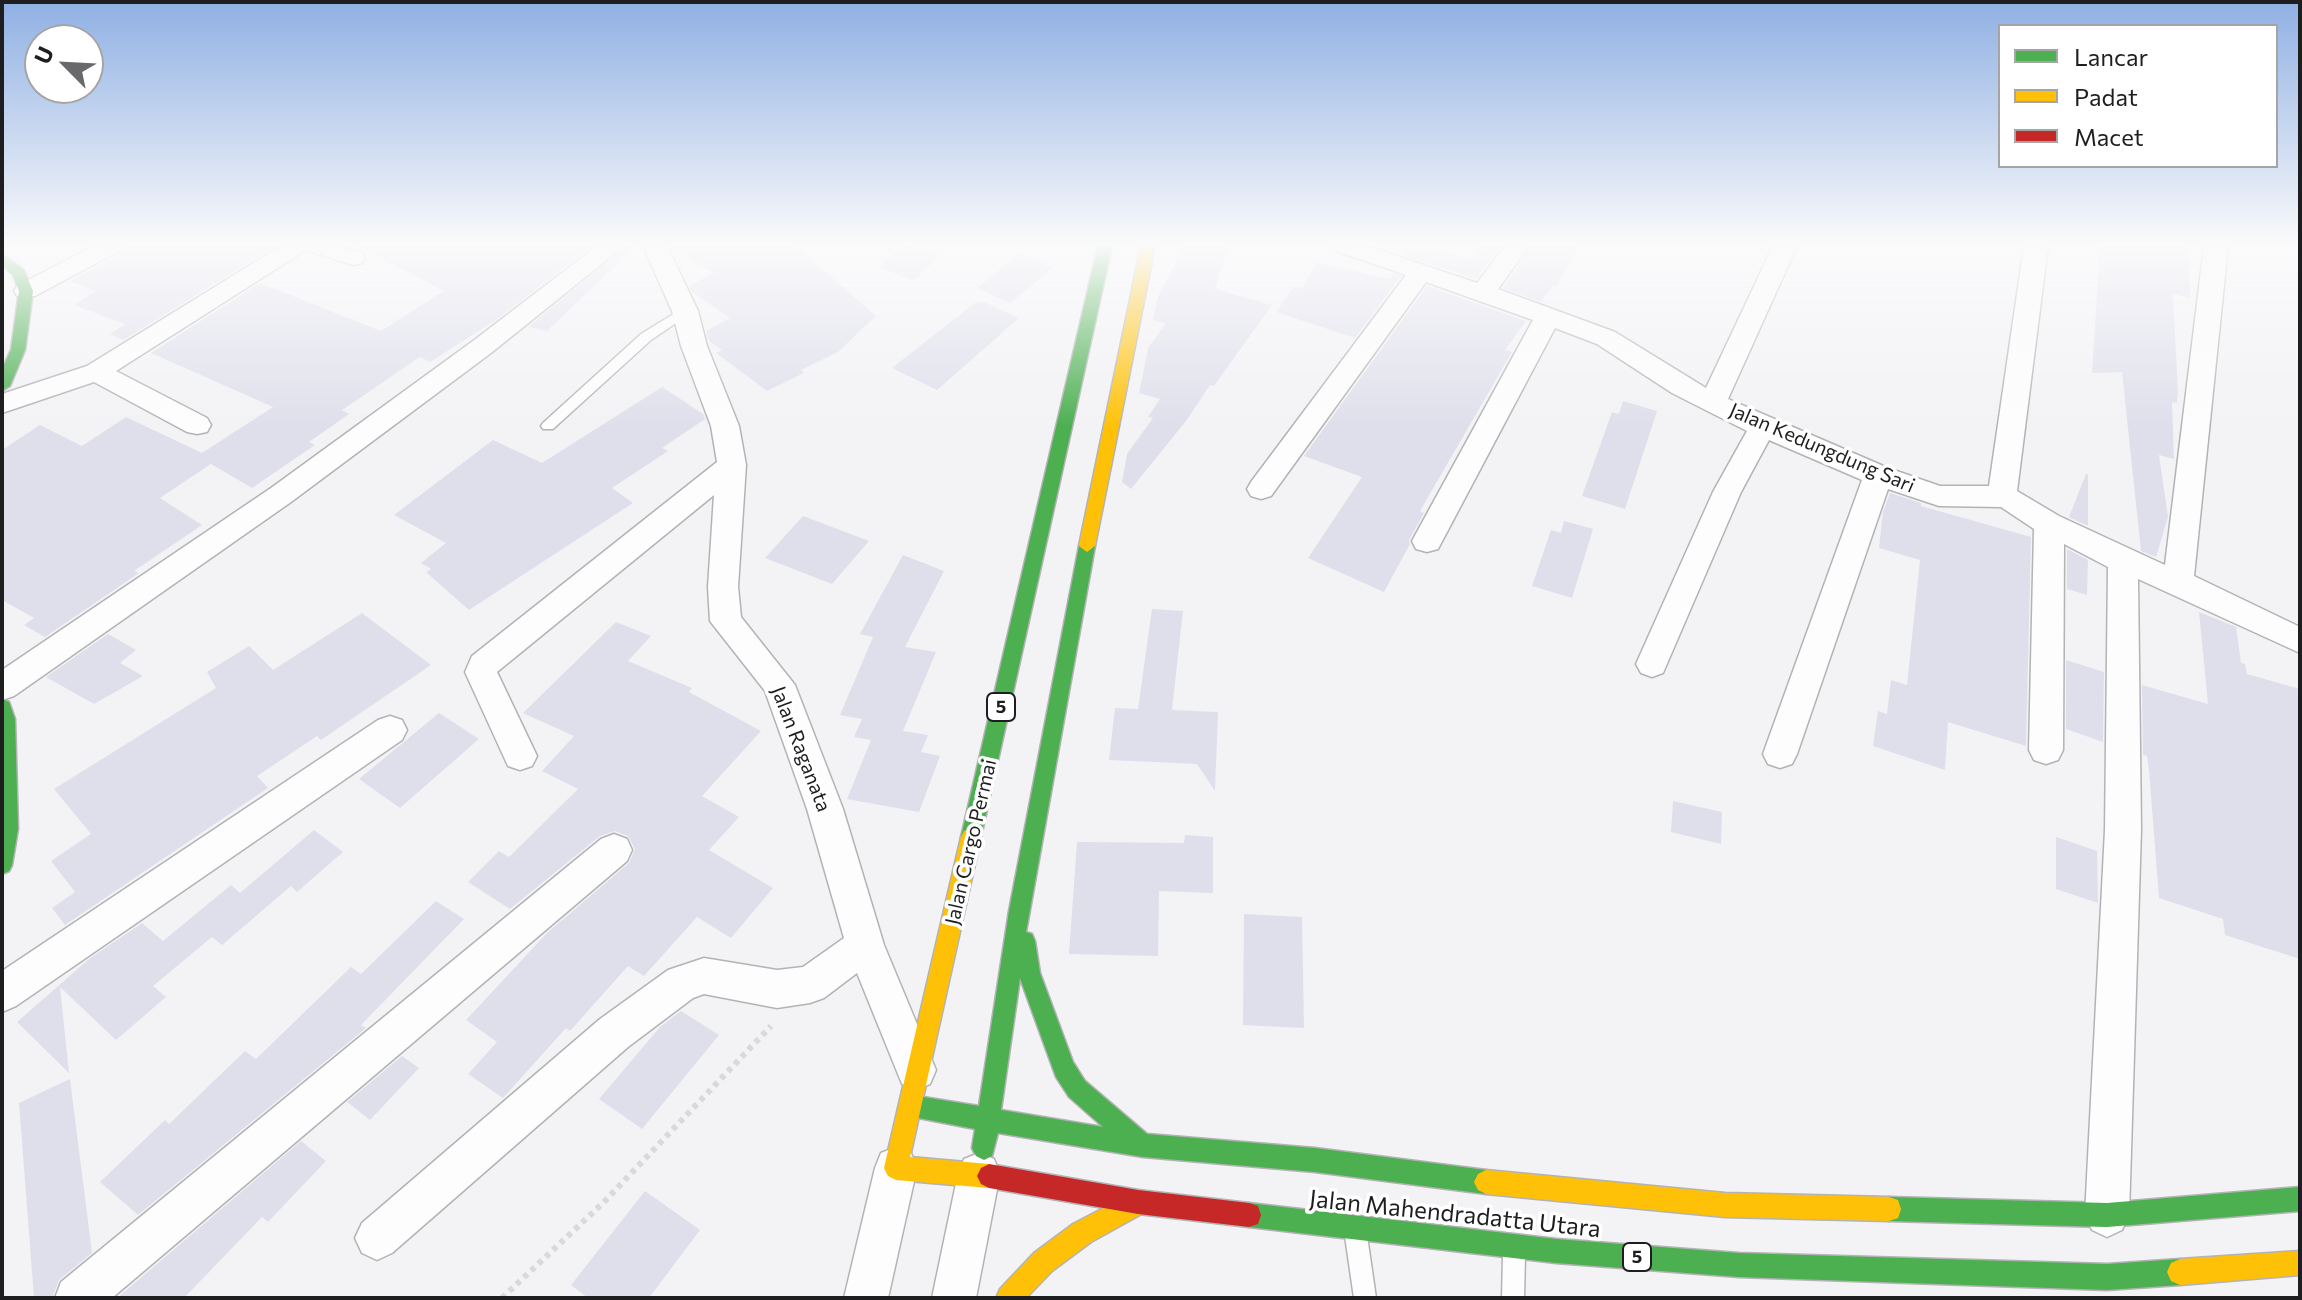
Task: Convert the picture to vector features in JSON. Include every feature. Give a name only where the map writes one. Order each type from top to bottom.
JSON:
[{"type":"main road","points":[[3,388],[18,350],[24,307]]},
{"type":"main road","name":"Jalan Cargo Permai","points":[[896,1168],[1091,307]]},
{"type":"main road","points":[[979,1174],[1019,911],[1099,482],[1135,307]]},
{"type":"main road","points":[[2,707],[6,719],[8,829],[2,865]]},
{"type":"main road","points":[[1019,911],[1029,973],[1057,1055],[1077,1089],[1143,1145]]},
{"type":"main road","name":"Jalan Mahendradatta Utara","points":[[915,1092],[989,1119],[1143,1145],[1315,1160],[1551,1191],[1725,1205],[2107,1215],[2300,1199]]},
{"type":"main road","name":"Jalan Mahendradatta Utara","points":[[896,1168],[979,1174],[1138,1202],[1514,1246],[1739,1265],[2107,1277],[2300,1263]]},
{"type":"main road","points":[[1009,1298],[1043,1262],[1082,1233],[1138,1202]]},
{"type":"street","points":[[3,388],[96,372],[200,307]]},
{"type":"street","points":[[2,687],[281,495],[534,307]]},
{"type":"street","name":"Jalan Raganata","points":[[683,307],[694,346],[725,426],[732,465],[723,611],[726,621],[779,685],[825,809],[865,945],[915,1092]]},
{"type":"street","points":[[1261,489],[1396,307]]},
{"type":"street","name":"Jalan Kedungdung Sari","points":[[1519,307],[1620,345],[1665,378],[1763,427],[1878,475],[1939,496],[2002,497],[2015,501],[2049,524],[2123,561],[2178,582],[2300,641]]},
{"type":"street","points":[[1713,402],[1757,307]]},
{"type":"street","points":[[2002,497],[2028,307]]},
{"type":"street","points":[[2178,582],[2209,307]]},
{"type":"street","points":[[1427,541],[1547,318]]},
{"type":"street","points":[[96,372],[197,425]]},
{"type":"street","points":[[1652,664],[1727,492],[1763,427]]},
{"type":"street","points":[[520,756],[481,672],[483,665],[732,465]]},
{"type":"street","points":[[1780,754],[1878,475]]},
{"type":"street","points":[[2046,750],[2049,524]]},
{"type":"street","points":[[2107,1215],[2123,830],[2123,561]]},
{"type":"street","points":[[2,993],[390,730]]},
{"type":"street","points":[[77,1298],[614,850]]},
{"type":"street","points":[[377,1238],[614,1033],[682,983],[704,976],[777,989],[810,985],[865,945]]},
{"type":"street","name":"Jalan Cargo Permai","points":[[866,1298],[896,1168]]},
{"type":"street","points":[[954,1298],[979,1174]]},
{"type":"lane","points":[[548,426],[646,337],[685,311]]},
{"type":"lane","points":[[1354,1227],[1365,1298]]},
{"type":"lane","points":[[1513,1298],[1514,1246]]},
{"type":"path","points":[[502,1298],[604,1202],[810,985]]},
{"type":"building","points":[[78,307],[177,307],[123,340],[110,334],[125,324]]},
{"type":"building","points":[[223,307],[320,307],[381,331],[419,307],[513,307],[430,362],[420,357],[342,410],[349,414],[309,442],[315,445],[252,488],[211,464],[160,498],[202,525],[134,571],[139,573],[45,637],[24,625],[34,618],[2,600],[2,450],[40,425],[82,446],[126,417],[202,453],[273,407],[151,353]]},
{"type":"building","points":[[553,307],[572,307],[547,331],[528,327]]},
{"type":"building","points":[[713,307],[865,307],[876,316],[838,352],[767,391],[716,353],[722,350],[709,341],[706,331],[730,318]]},
{"type":"building","points":[[970,307],[994,307],[1019,318],[937,390],[892,368]]},
{"type":"building","points":[[1156,307],[1271,307],[1214,386],[1210,385],[1186,421],[1131,489],[1122,482],[1127,454],[1153,418],[1148,417],[1160,399],[1139,393],[1148,348],[1166,323],[1153,320]]},
{"type":"building","points":[[1280,307],[1378,307],[1355,338],[1276,312]]},
{"type":"building","points":[[1412,307],[1485,307],[1526,321],[1505,350],[1512,352],[1420,511],[1424,513],[1384,592],[1308,558],[1362,477],[1304,456]]},
{"type":"building","points":[[2096,307],[2174,307],[2178,393],[2177,403],[2172,402],[2174,459],[2159,455],[2168,517],[2156,557],[2141,551],[2122,372],[2092,373]]},
{"type":"building","points":[[662,387],[703,414],[705,419],[662,448],[668,451],[612,488],[633,503],[469,610],[426,572],[431,569],[421,563],[446,543],[394,515],[493,440],[542,463]]},
{"type":"building","points":[[1623,401],[1657,411],[1625,509],[1582,496],[1612,412],[1619,414]]},
{"type":"building","points":[[2088,474],[2088,526],[2069,517]]},
{"type":"building","points":[[1890,493],[1921,503],[1921,506],[2031,537],[2026,746],[1948,722],[1945,770],[1873,746],[1878,711],[1887,714],[1891,680],[1907,685],[1920,560],[1879,548],[1883,512]]},
{"type":"building","points":[[803,516],[869,541],[832,584],[765,558]]},
{"type":"building","points":[[1564,521],[1593,529],[1572,598],[1532,586],[1551,530],[1561,533]]},
{"type":"building","points":[[2067,549],[2088,560],[2087,595],[2067,589]]},
{"type":"building","points":[[903,555],[944,571],[905,647],[936,652],[903,731],[928,735],[921,752],[940,756],[919,812],[847,799],[871,740],[854,737],[862,719],[840,715],[873,637],[860,634]]},
{"type":"building","points":[[1152,609],[1183,611],[1172,710],[1218,712],[1215,791],[1197,764],[1109,760],[1115,708],[1138,709]]},
{"type":"building","points":[[2199,612],[2236,627],[2241,663],[2245,664],[2247,674],[2300,689],[2300,959],[2225,935],[2223,919],[2159,898],[2149,770],[2147,756],[2143,755],[2142,685],[2208,704]]},
{"type":"building","points":[[362,613],[431,665],[321,740],[317,736],[257,776],[268,788],[65,925],[52,908],[75,892],[51,861],[91,834],[54,789],[216,688],[207,672],[249,646],[273,670]]},
{"type":"building","points":[[616,622],[651,636],[628,661],[692,688],[689,692],[761,731],[702,796],[739,817],[709,850],[773,888],[731,938],[697,917],[644,976],[628,966],[570,1031],[566,1028],[503,1098],[468,1074],[497,1042],[466,1020],[547,933],[629,863],[635,849],[628,836],[615,831],[600,836],[510,909],[468,882],[499,851],[509,857],[578,789],[542,771],[574,736],[523,713]]},
{"type":"building","points":[[108,634],[136,650],[120,663],[143,676],[94,704],[46,677]]},
{"type":"building","points":[[2066,660],[2104,672],[2103,742],[2066,729]]},
{"type":"building","points":[[439,713],[479,739],[400,808],[359,779]]},
{"type":"building","points":[[1673,801],[1722,812],[1721,844],[1671,832]]},
{"type":"building","points":[[314,830],[343,852],[297,892],[291,886],[222,945],[212,937],[153,986],[166,997],[116,1040],[60,987],[69,1073],[17,1022],[89,959],[142,923],[163,941],[231,885],[240,893]]},
{"type":"building","points":[[1185,835],[1213,837],[1213,893],[1159,891],[1158,956],[1069,954],[1077,842],[1184,843]]},
{"type":"building","points":[[2056,837],[2097,851],[2098,903],[2056,889]]},
{"type":"building","points":[[436,901],[464,919],[361,1025],[366,1028],[138,1215],[100,1182],[165,1120],[169,1124],[245,1051],[256,1059],[351,967],[361,974]]},
{"type":"building","points":[[1244,914],[1302,917],[1304,1028],[1243,1025]]},
{"type":"building","points":[[681,1011],[719,1035],[642,1129],[599,1099],[660,1027]]},
{"type":"building","points":[[402,1056],[419,1068],[370,1120],[347,1102]]},
{"type":"building","points":[[70,1079],[92,1253],[59,1280],[52,1298],[34,1298],[19,1103]]},
{"type":"building","points":[[301,1141],[326,1161],[268,1222],[262,1217],[184,1298],[117,1298]]},
{"type":"building","points":[[645,1191],[700,1230],[649,1298],[588,1298],[571,1285]]},
{"type":"traffic: fast","points":[[2,386],[18,350],[24,307]]},
{"type":"traffic: fast","points":[[971,837],[1091,307]]},
{"type":"traffic: fast","points":[[984,1148],[1019,911],[1087,546]]},
{"type":"traffic: fast","points":[[2,707],[6,719],[8,829],[2,865]]},
{"type":"traffic: fast","points":[[1024,941],[1029,973],[1064,1069],[1077,1089],[1141,1144]]},
{"type":"traffic: fast","points":[[911,1107],[1143,1145],[1315,1160],[1486,1182]]},
{"type":"traffic: fast","points":[[1889,1209],[2107,1215],[2300,1199]]},
{"type":"traffic: fast","points":[[1249,1215],[1556,1251],[1739,1265],[2107,1277],[2180,1272]]},
{"type":"traffic: slow","points":[[1087,546],[1136,307]]},
{"type":"traffic: slow","points":[[971,837],[896,1168],[989,1176]]},
{"type":"traffic: slow","points":[[1486,1182],[1725,1205],[1889,1209]]},
{"type":"traffic: slow","points":[[1009,1298],[1043,1262],[1082,1233],[1138,1202]]},
{"type":"traffic: slow","points":[[2180,1272],[2300,1263]]},
{"type":"traffic: jam","points":[[989,1176],[1138,1202],[1249,1215]]}]
